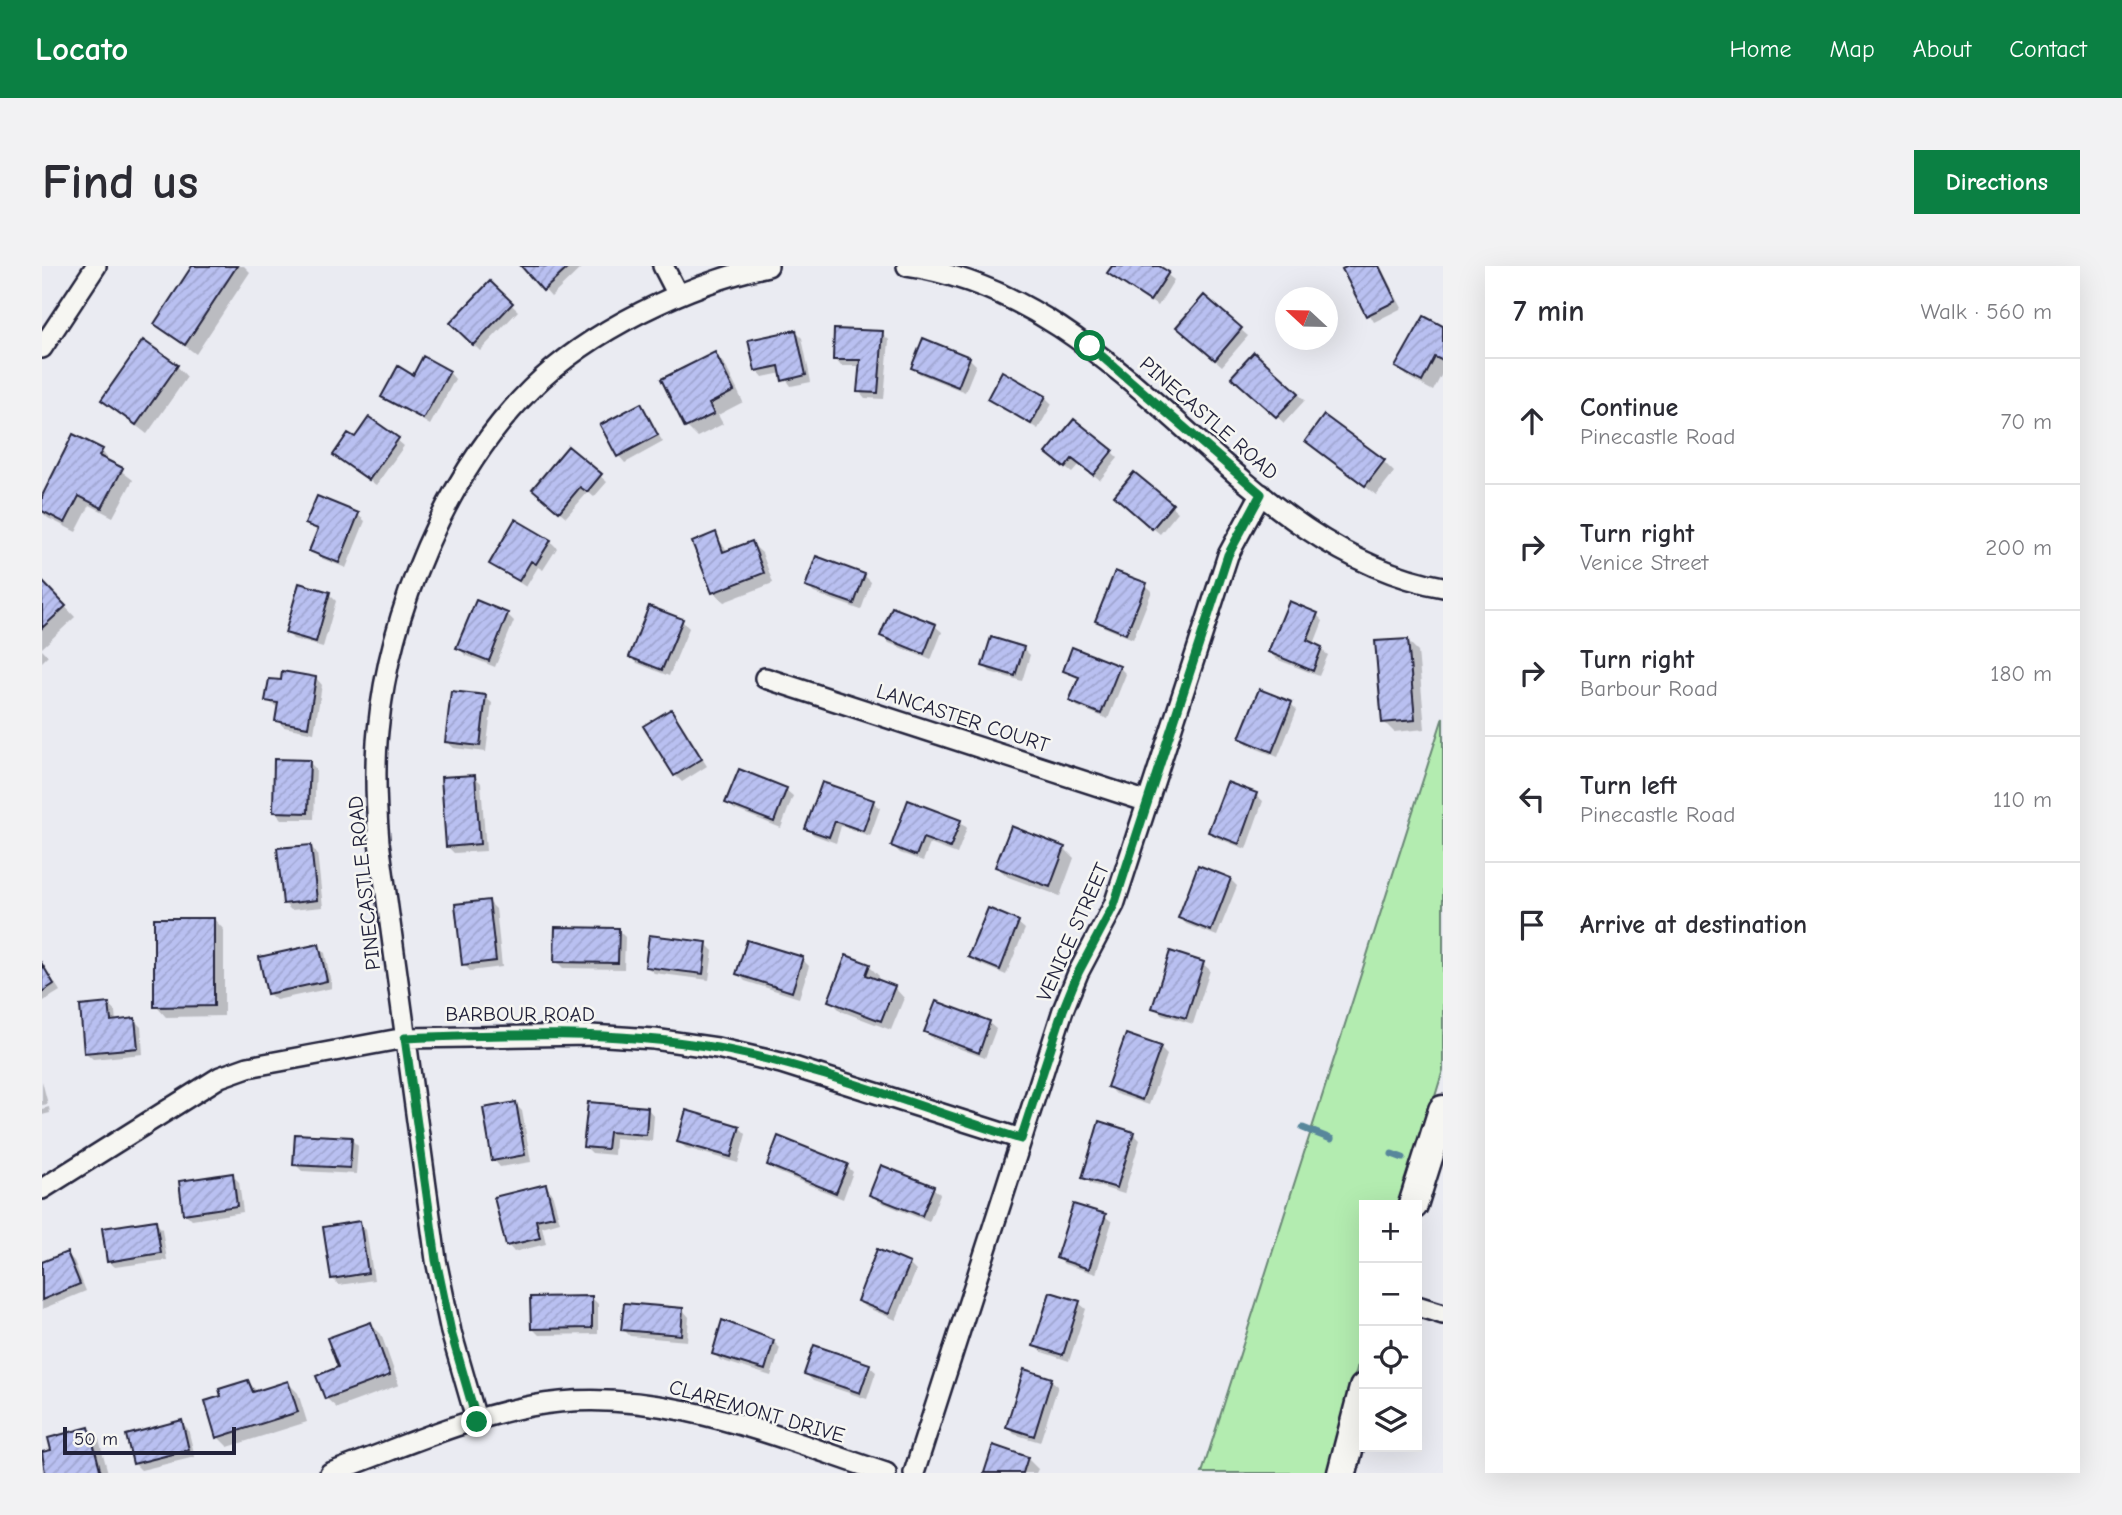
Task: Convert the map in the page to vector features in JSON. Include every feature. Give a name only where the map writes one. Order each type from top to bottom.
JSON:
[{"type":"main road","points":[[1415,1200],[1443,1110]]},
{"type":"main road","points":[[1342,1473],[1364,1389]]},
{"type":"street","points":[[42,348],[96,266]]},
{"type":"street","points":[[663,266],[678,295]]},
{"type":"street","name":"PINECASTLE ROAD","points":[[477,1422],[451,1332],[436,1260],[379,842],[375,786],[377,732],[385,676],[410,588],[459,485],[507,415],[523,397],[559,364],[678,295],[732,274],[768,266]]},
{"type":"street","name":"PINECASTLE ROAD","points":[[907,266],[946,270],[1048,319],[1090,346],[1261,494],[1306,529],[1396,576],[1443,587]]},
{"type":"street","name":"VENICE STREET","points":[[914,1473],[1063,1010],[1078,973],[1114,905],[1228,555],[1261,494]]},
{"type":"street","name":"LANCASTER COURT","points":[[765,678],[1148,802]]},
{"type":"street","name":"BARBOUR ROAD","points":[[42,1189],[220,1077],[248,1067],[405,1038],[590,1035],[653,1039],[717,1048],[781,1063],[1021,1139]]},
{"type":"street","points":[[1422,1308],[1443,1314]]},
{"type":"street","name":"CLAREMONT DRIVE","points":[[330,1473],[530,1406],[576,1400],[658,1405],[752,1430],[886,1473]]},
{"type":"green space","points":[[1443,717],[1443,1070],[1404,1200],[1359,1200],[1359,1360],[1331,1473],[1202,1473]]},
{"type":"building","points":[[192,266],[237,266],[185,345],[154,324]]},
{"type":"building","points":[[521,266],[570,266],[543,291]]},
{"type":"building","points":[[1112,266],[1159,266],[1169,272],[1150,301],[1107,273]]},
{"type":"building","points":[[1348,266],[1379,266],[1396,301],[1366,316],[1342,269]]},
{"type":"building","points":[[490,281],[513,303],[473,345],[450,323]]},
{"type":"building","points":[[1204,295],[1242,328],[1215,360],[1176,327]]},
{"type":"building","points":[[1424,316],[1443,326],[1443,361],[1435,357],[1422,382],[1395,367]]},
{"type":"building","points":[[834,329],[883,331],[878,393],[857,392],[860,360],[833,360]]},
{"type":"building","points":[[796,330],[806,375],[782,381],[779,366],[755,371],[748,340]]},
{"type":"building","points":[[923,338],[970,357],[958,387],[911,368]]},
{"type":"building","points":[[143,340],[178,365],[136,425],[101,400]]},
{"type":"building","points":[[715,352],[734,391],[709,404],[714,414],[685,428],[661,379]]},
{"type":"building","points":[[1254,352],[1299,393],[1276,417],[1231,377]]},
{"type":"building","points":[[423,356],[450,371],[423,419],[381,397],[398,366],[413,375]]},
{"type":"building","points":[[1002,371],[1046,396],[1031,424],[987,399]]},
{"type":"building","points":[[641,403],[658,435],[617,457],[600,425]]},
{"type":"building","points":[[1324,415],[1385,460],[1365,486],[1305,441]]},
{"type":"building","points":[[369,417],[399,438],[369,480],[333,455],[348,433],[355,437]]},
{"type":"building","points":[[1074,419],[1113,450],[1093,475],[1072,459],[1065,468],[1046,453]]},
{"type":"building","points":[[73,434],[103,449],[99,456],[123,468],[102,508],[79,496],[65,523],[42,511],[42,496]]},
{"type":"building","points":[[568,446],[602,474],[587,492],[580,487],[559,512],[532,489]]},
{"type":"building","points":[[1134,472],[1173,504],[1152,529],[1114,496]]},
{"type":"building","points":[[317,496],[359,513],[339,563],[309,551],[318,529],[305,524]]},
{"type":"building","points":[[515,519],[551,540],[536,564],[531,561],[519,581],[489,564]]},
{"type":"building","points":[[716,532],[723,552],[752,541],[764,573],[712,593],[692,542]]},
{"type":"building","points":[[816,556],[865,574],[854,604],[805,587]]},
{"type":"building","points":[[1115,571],[1147,583],[1126,634],[1095,621]]},
{"type":"building","points":[[42,581],[66,606],[42,628]]},
{"type":"building","points":[[299,583],[330,592],[316,642],[285,633]]},
{"type":"building","points":[[476,600],[508,613],[489,661],[456,648]]},
{"type":"building","points":[[1289,601],[1318,613],[1307,640],[1322,647],[1313,671],[1268,652]]},
{"type":"building","points":[[649,606],[683,619],[662,670],[629,657]]},
{"type":"building","points":[[892,607],[936,624],[924,654],[880,636]]},
{"type":"building","points":[[991,637],[1024,647],[1015,676],[982,666]]},
{"type":"building","points":[[1408,639],[1415,720],[1382,723],[1375,641]]},
{"type":"building","points":[[1072,647],[1120,666],[1101,714],[1069,701],[1079,677],[1063,671]]},
{"type":"building","points":[[282,671],[316,677],[308,727],[275,721],[278,703],[265,701],[269,679],[281,680]]},
{"type":"building","points":[[1259,689],[1292,702],[1272,752],[1239,738]]},
{"type":"building","points":[[451,691],[486,695],[480,746],[445,742]]},
{"type":"building","points":[[671,709],[702,759],[674,776],[643,726]]},
{"type":"building","points":[[274,759],[310,760],[308,813],[273,812]]},
{"type":"building","points":[[739,769],[787,788],[774,822],[725,803]]},
{"type":"building","points":[[475,775],[480,844],[446,847],[441,777]]},
{"type":"building","points":[[822,782],[874,800],[863,831],[835,821],[829,837],[805,829]]},
{"type":"building","points":[[1227,782],[1257,793],[1239,844],[1208,832]]},
{"type":"building","points":[[908,800],[961,820],[950,848],[923,838],[916,856],[891,846]]},
{"type":"building","points":[[1011,826],[1065,847],[1050,887],[995,867]]},
{"type":"building","points":[[311,845],[317,900],[283,904],[277,848]]},
{"type":"building","points":[[1198,865],[1231,878],[1211,931],[1178,918]]},
{"type":"building","points":[[489,900],[496,961],[462,965],[455,904]]},
{"type":"building","points":[[988,908],[1019,921],[1000,970],[968,957]]},
{"type":"building","points":[[154,918],[214,918],[214,1006],[154,1007]]},
{"type":"building","points":[[555,927],[619,928],[618,963],[554,962]]},
{"type":"building","points":[[649,935],[707,942],[703,974],[645,967]]},
{"type":"building","points":[[747,940],[803,957],[792,992],[736,974]]},
{"type":"building","points":[[319,944],[327,981],[267,994],[259,957]]},
{"type":"building","points":[[1170,951],[1204,962],[1186,1018],[1152,1008]]},
{"type":"building","points":[[846,955],[870,964],[866,975],[895,986],[881,1021],[828,1001]]},
{"type":"building","points":[[42,964],[54,984],[42,992]]},
{"type":"building","points":[[936,1001],[990,1021],[979,1053],[924,1032]]},
{"type":"building","points":[[109,1003],[111,1021],[135,1018],[138,1048],[84,1053],[80,1006]]},
{"type":"building","points":[[1126,1034],[1161,1046],[1142,1100],[1107,1087]]},
{"type":"building","points":[[516,1102],[525,1155],[492,1161],[483,1108]]},
{"type":"building","points":[[588,1102],[648,1107],[646,1135],[609,1132],[607,1149],[583,1147]]},
{"type":"building","points":[[686,1110],[740,1126],[731,1157],[677,1142]]},
{"type":"building","points":[[1099,1121],[1134,1132],[1117,1188],[1082,1178]]},
{"type":"building","points":[[295,1134],[352,1137],[350,1168],[293,1165]]},
{"type":"building","points":[[778,1136],[848,1164],[836,1193],[767,1165]]},
{"type":"building","points":[[881,1165],[934,1186],[922,1216],[869,1195]]},
{"type":"building","points":[[233,1173],[237,1206],[183,1214],[179,1181]]},
{"type":"building","points":[[546,1184],[554,1216],[536,1220],[540,1238],[506,1246],[494,1197]]},
{"type":"building","points":[[1073,1204],[1106,1214],[1089,1269],[1056,1258]]},
{"type":"building","points":[[156,1220],[161,1253],[107,1262],[102,1228]]},
{"type":"building","points":[[360,1221],[368,1273],[331,1279],[323,1227]]},
{"type":"building","points":[[877,1249],[910,1263],[889,1314],[857,1301]]},
{"type":"building","points":[[67,1252],[80,1284],[42,1300],[42,1262]]},
{"type":"building","points":[[1050,1292],[1080,1301],[1063,1355],[1033,1346]]},
{"type":"building","points":[[592,1296],[592,1328],[531,1329],[530,1297]]},
{"type":"building","points":[[624,1303],[683,1308],[681,1335],[621,1330]]},
{"type":"building","points":[[722,1320],[774,1340],[765,1370],[712,1354]]},
{"type":"building","points":[[371,1322],[390,1375],[325,1399],[316,1376],[338,1367],[327,1338]]},
{"type":"building","points":[[814,1345],[870,1364],[860,1393],[804,1374]]},
{"type":"building","points":[[1024,1369],[1052,1378],[1034,1436],[1006,1427]]},
{"type":"building","points":[[248,1380],[253,1392],[288,1381],[298,1412],[216,1438],[205,1401],[221,1396],[219,1389]]},
{"type":"building","points":[[182,1420],[189,1450],[133,1464],[126,1435]]},
{"type":"building","points":[[89,1427],[101,1473],[45,1473],[42,1452],[51,1450],[48,1438]]},
{"type":"building","points":[[993,1445],[1028,1457],[1023,1473],[984,1473]]},
{"type":"waterway","points":[[1303,1128],[1331,1139]]},
{"type":"waterway","points":[[1392,1154],[1403,1158]]},
{"type":"route","points":[[477,1422],[451,1332],[436,1260],[405,1038],[590,1035],[653,1039],[717,1048],[781,1063],[1021,1139],[1063,1010],[1078,973],[1114,905],[1228,555],[1243,522],[1261,494],[1134,381],[1090,346]]}]
